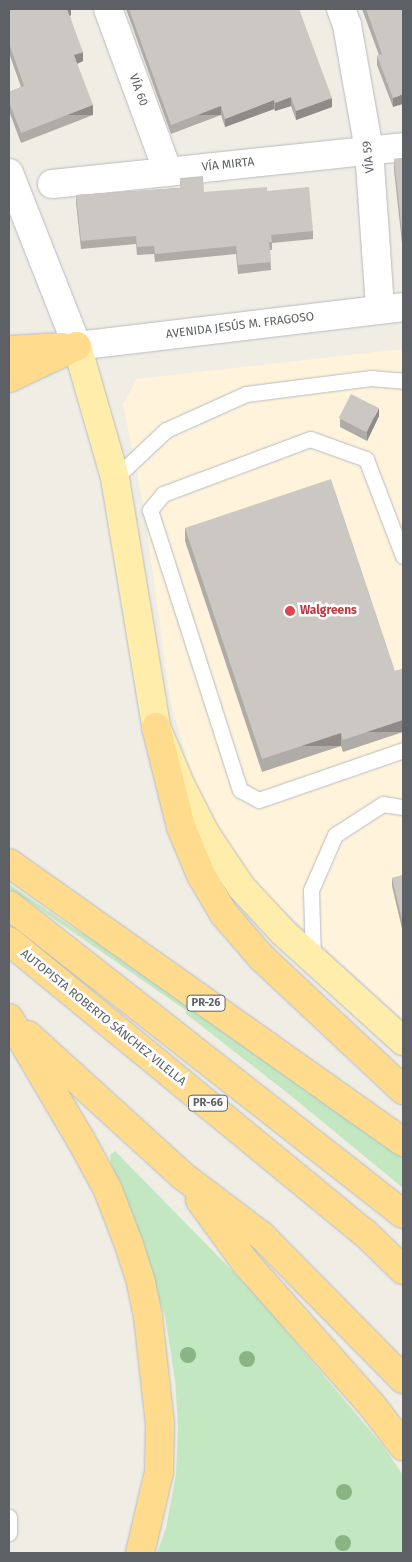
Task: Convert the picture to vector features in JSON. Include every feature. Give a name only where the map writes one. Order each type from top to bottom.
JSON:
[{"type":"highway","points":[[9,350],[77,346]]},
{"type":"highway","points":[[9,378],[77,346]]},
{"type":"highway","points":[[156,727],[181,827],[201,875],[224,914],[261,957],[403,1090]]},
{"type":"highway","name":"PR-26","points":[[9,863],[403,1142]]},
{"type":"highway","points":[[9,905],[403,1214]]},
{"type":"highway","name":"AUTOPISTA ROBERTO SÁNCHEZ VILELLA","points":[[9,941],[358,1227],[403,1270]]},
{"type":"highway","points":[[9,1018],[183,1176],[262,1236],[403,1379]]},
{"type":"highway","points":[[9,1018],[81,1140],[108,1190],[129,1244],[141,1283],[150,1326],[160,1424],[159,1472],[140,1553]]},
{"type":"highway","points":[[183,1176],[245,1262],[374,1408],[403,1446]]},
{"type":"main road","points":[[77,346],[115,478],[156,727],[181,786],[204,833],[242,888],[313,961],[403,1041]]},
{"type":"street","name":"VÍA 60","points":[[108,9],[168,172]]},
{"type":"street","name":"VÍA 59","points":[[341,9],[347,25],[369,150],[392,308]]},
{"type":"street","name":"VÍA MIRTA","points":[[52,184],[403,147]]},
{"type":"street","points":[[9,173],[77,346]]},
{"type":"street","name":"AVENIDA JESÚS M. FRAGOSO","points":[[77,346],[392,308]]},
{"type":"lane","points":[[115,478],[166,430],[246,394],[371,378],[403,381]]},
{"type":"lane","points":[[403,556],[366,459],[310,439],[163,494],[150,510],[240,790],[259,800],[403,750]]},
{"type":"lane","points":[[313,961],[311,890],[335,835],[383,804],[403,807]]},
{"type":"lane","points":[[9,1518],[9,1533]]},
{"type":"shaded area","points":[[403,349],[403,1019],[246,878],[197,796],[170,699],[144,509],[123,404],[137,379]]},
{"type":"green space","points":[[9,884],[76,930],[133,962],[403,1156],[403,1188],[290,1095],[185,1013],[187,1011],[9,888]]},
{"type":"green space","points":[[115,1151],[257,1296],[383,1446],[403,1475],[403,1553],[157,1553],[166,1528],[176,1474],[178,1427],[175,1380],[165,1316],[111,1167],[110,1155]]},
{"type":"building","points":[[9,9],[67,9],[83,52],[74,55],[93,105],[21,133],[9,102],[9,92],[24,86],[9,43]]},
{"type":"building","points":[[129,9],[299,9],[332,98],[296,111],[291,97],[275,103],[274,100],[225,119],[221,106],[171,125]]},
{"type":"building","points":[[366,9],[403,9],[403,94],[393,98],[377,56],[382,54]]},
{"type":"building","points":[[403,158],[403,232],[402,233],[394,159]]},
{"type":"building","points":[[203,176],[204,192],[267,187],[267,191],[309,187],[313,231],[271,235],[272,242],[269,242],[271,262],[238,265],[236,246],[155,254],[154,246],[137,247],[136,236],[81,241],[76,195],[180,188],[180,178]]},
{"type":"building","points":[[351,394],[379,408],[366,432],[339,418]]},
{"type":"building","name":"Walgreens","points":[[331,479],[395,671],[403,669],[403,720],[343,740],[341,733],[262,759],[185,528]]},
{"type":"building","points":[[403,875],[403,924],[392,878]]},
{"type":"place","name":"Walgreens","points":[[290,611]]}]
